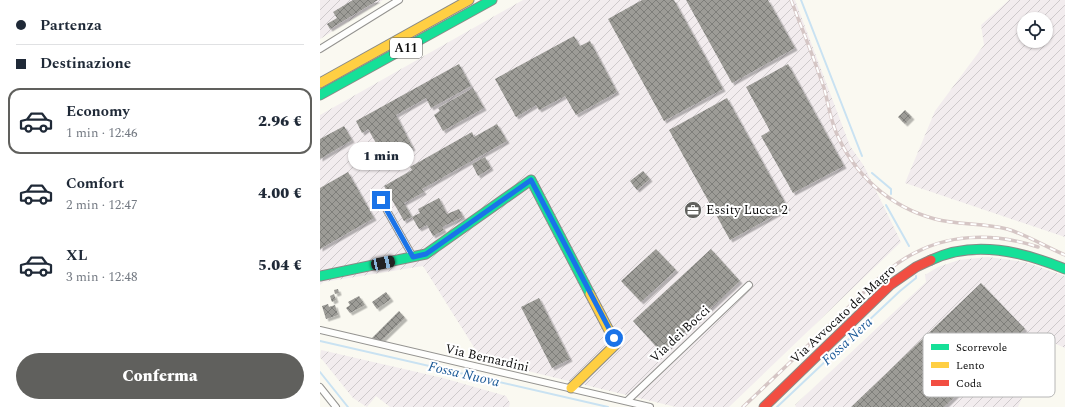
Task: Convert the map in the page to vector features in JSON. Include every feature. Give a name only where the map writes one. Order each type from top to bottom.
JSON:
[{"type":"main road","name":"A11","points":[[320,83],[469,0]]},
{"type":"main road","name":"A11","points":[[320,95],[492,0]]},
{"type":"main road","points":[[320,276],[426,254],[531,180],[616,344],[571,388]]},
{"type":"main road","name":"Via Avvocato del Magro","points":[[764,407],[895,281],[924,262],[948,253],[971,249],[990,248],[1016,252],[1050,262],[1065,269]]},
{"type":"street","points":[[320,50],[399,0]]},
{"type":"street","points":[[381,200],[413,257]]},
{"type":"street","name":"Via dei Bocci","points":[[627,401],[749,285]]},
{"type":"street","name":"Via Bernardini","points":[[320,330],[360,341],[650,407]]},
{"type":"street","points":[[320,387],[336,407]]},
{"type":"shaded area","points":[[320,0],[383,0],[320,39]]},
{"type":"shaded area","points":[[523,0],[795,0],[850,146],[864,166],[901,242],[729,407],[676,407],[482,360],[423,266],[324,282],[320,285],[320,115]]},
{"type":"shaded area","points":[[1009,0],[1065,0],[1065,237],[905,183],[935,111],[984,45],[981,25]]},
{"type":"shaded area","points":[[988,257],[1025,262],[1065,276],[1065,348],[1055,344],[1055,333],[923,333],[923,397],[1022,397],[1018,407],[796,407],[795,405],[926,282],[925,275],[938,267],[959,260]]},
{"type":"shaded area","points":[[321,350],[443,378],[506,396],[510,403],[509,407],[390,407],[376,396],[367,407],[353,398],[320,357]]},
{"type":"building","points":[[353,0],[378,0],[330,29],[327,24],[337,18],[333,12]]},
{"type":"building","points":[[642,0],[674,0],[723,89],[664,121],[608,19]]},
{"type":"building","points":[[686,0],[768,0],[795,48],[732,83]]},
{"type":"building","points":[[574,36],[580,46],[590,41],[617,92],[576,115],[565,96],[539,110],[536,105],[516,117],[495,79]]},
{"type":"building","points":[[459,64],[471,86],[431,108],[426,98],[396,115],[413,148],[382,166],[371,145],[376,143],[368,129],[362,133],[356,121]]},
{"type":"building","points":[[788,64],[844,166],[793,193],[761,136],[770,131],[746,87]]},
{"type":"building","points":[[473,88],[484,108],[443,131],[434,115],[440,111],[438,108]]},
{"type":"building","points":[[727,98],[788,208],[730,240],[669,130]]},
{"type":"building","points":[[905,110],[912,117],[905,124],[898,117]]},
{"type":"building","points":[[497,124],[507,141],[422,189],[424,192],[404,203],[412,217],[404,221],[384,186],[412,170],[410,167],[472,132],[474,137]]},
{"type":"building","points":[[344,126],[352,140],[320,159],[320,139]]},
{"type":"building","points":[[485,157],[491,168],[478,176],[472,164]]},
{"type":"building","points":[[643,171],[650,179],[637,190],[630,181]]},
{"type":"building","points":[[348,172],[374,218],[320,249],[320,188]]},
{"type":"building","points":[[439,198],[447,214],[459,209],[463,217],[442,227],[444,230],[433,236],[427,225],[419,229],[412,217],[420,213],[418,209]]},
{"type":"building","points":[[693,204],[697,211],[692,214],[688,207]]},
{"type":"building","points":[[656,249],[676,270],[641,302],[621,281]]},
{"type":"building","points":[[711,249],[740,281],[662,353],[633,321]]},
{"type":"building","points":[[981,283],[1025,329],[1021,333],[929,333]]},
{"type":"building","points":[[338,289],[339,293],[335,294],[334,290]]},
{"type":"building","points":[[386,292],[391,299],[377,309],[372,302]]},
{"type":"building","points":[[334,294],[336,300],[332,302],[330,296]]},
{"type":"building","points":[[359,296],[365,305],[350,313],[346,308],[350,305],[348,302]]},
{"type":"building","points":[[539,298],[570,359],[552,368],[521,307]]},
{"type":"building","points":[[328,304],[329,307],[335,305],[338,315],[326,319],[322,306]]},
{"type":"building","points":[[399,311],[405,318],[381,341],[372,338]]},
{"type":"building","points":[[923,338],[923,397],[954,397],[944,407],[851,407]]},
{"type":"waterway","name":"Fossa Nera","points":[[801,0],[862,156]]},
{"type":"waterway","name":"Fossa Nera","points":[[872,173],[891,189],[891,194]]},
{"type":"waterway","name":"Fossa Nera","points":[[886,205],[909,246]]},
{"type":"waterway","name":"Fossa Nera","points":[[777,407],[900,291],[916,278],[916,276]]},
{"type":"waterway","name":"Fossa Nuova","points":[[320,341],[608,407]]},
{"type":"waterway","points":[[320,372],[348,407]]},
{"type":"railway","points":[[791,0],[824,88],[836,132],[853,162],[875,187],[889,198],[919,214],[944,221],[1007,229],[1022,234],[1065,255]]},
{"type":"railway","points":[[743,407],[878,279],[895,265],[920,250],[953,240],[987,237],[1021,242],[1038,247]]},
{"type":"traffic: fast","points":[[320,95],[492,0]]},
{"type":"traffic: fast","points":[[320,276],[426,254],[531,180],[590,294]]},
{"type":"traffic: fast","points":[[931,260],[965,250],[999,250],[1033,257],[1065,269]]},
{"type":"traffic: slow","points":[[320,83],[469,0]]},
{"type":"traffic: slow","points":[[571,388],[616,344],[590,294]]},
{"type":"traffic: jam","points":[[764,407],[890,285],[916,267],[931,260]]},
{"type":"place","name":"Essity Lucca 2","points":[[693,210]]},
{"type":"route","points":[[381,200],[413,257],[426,254],[531,180],[614,338]]}]
